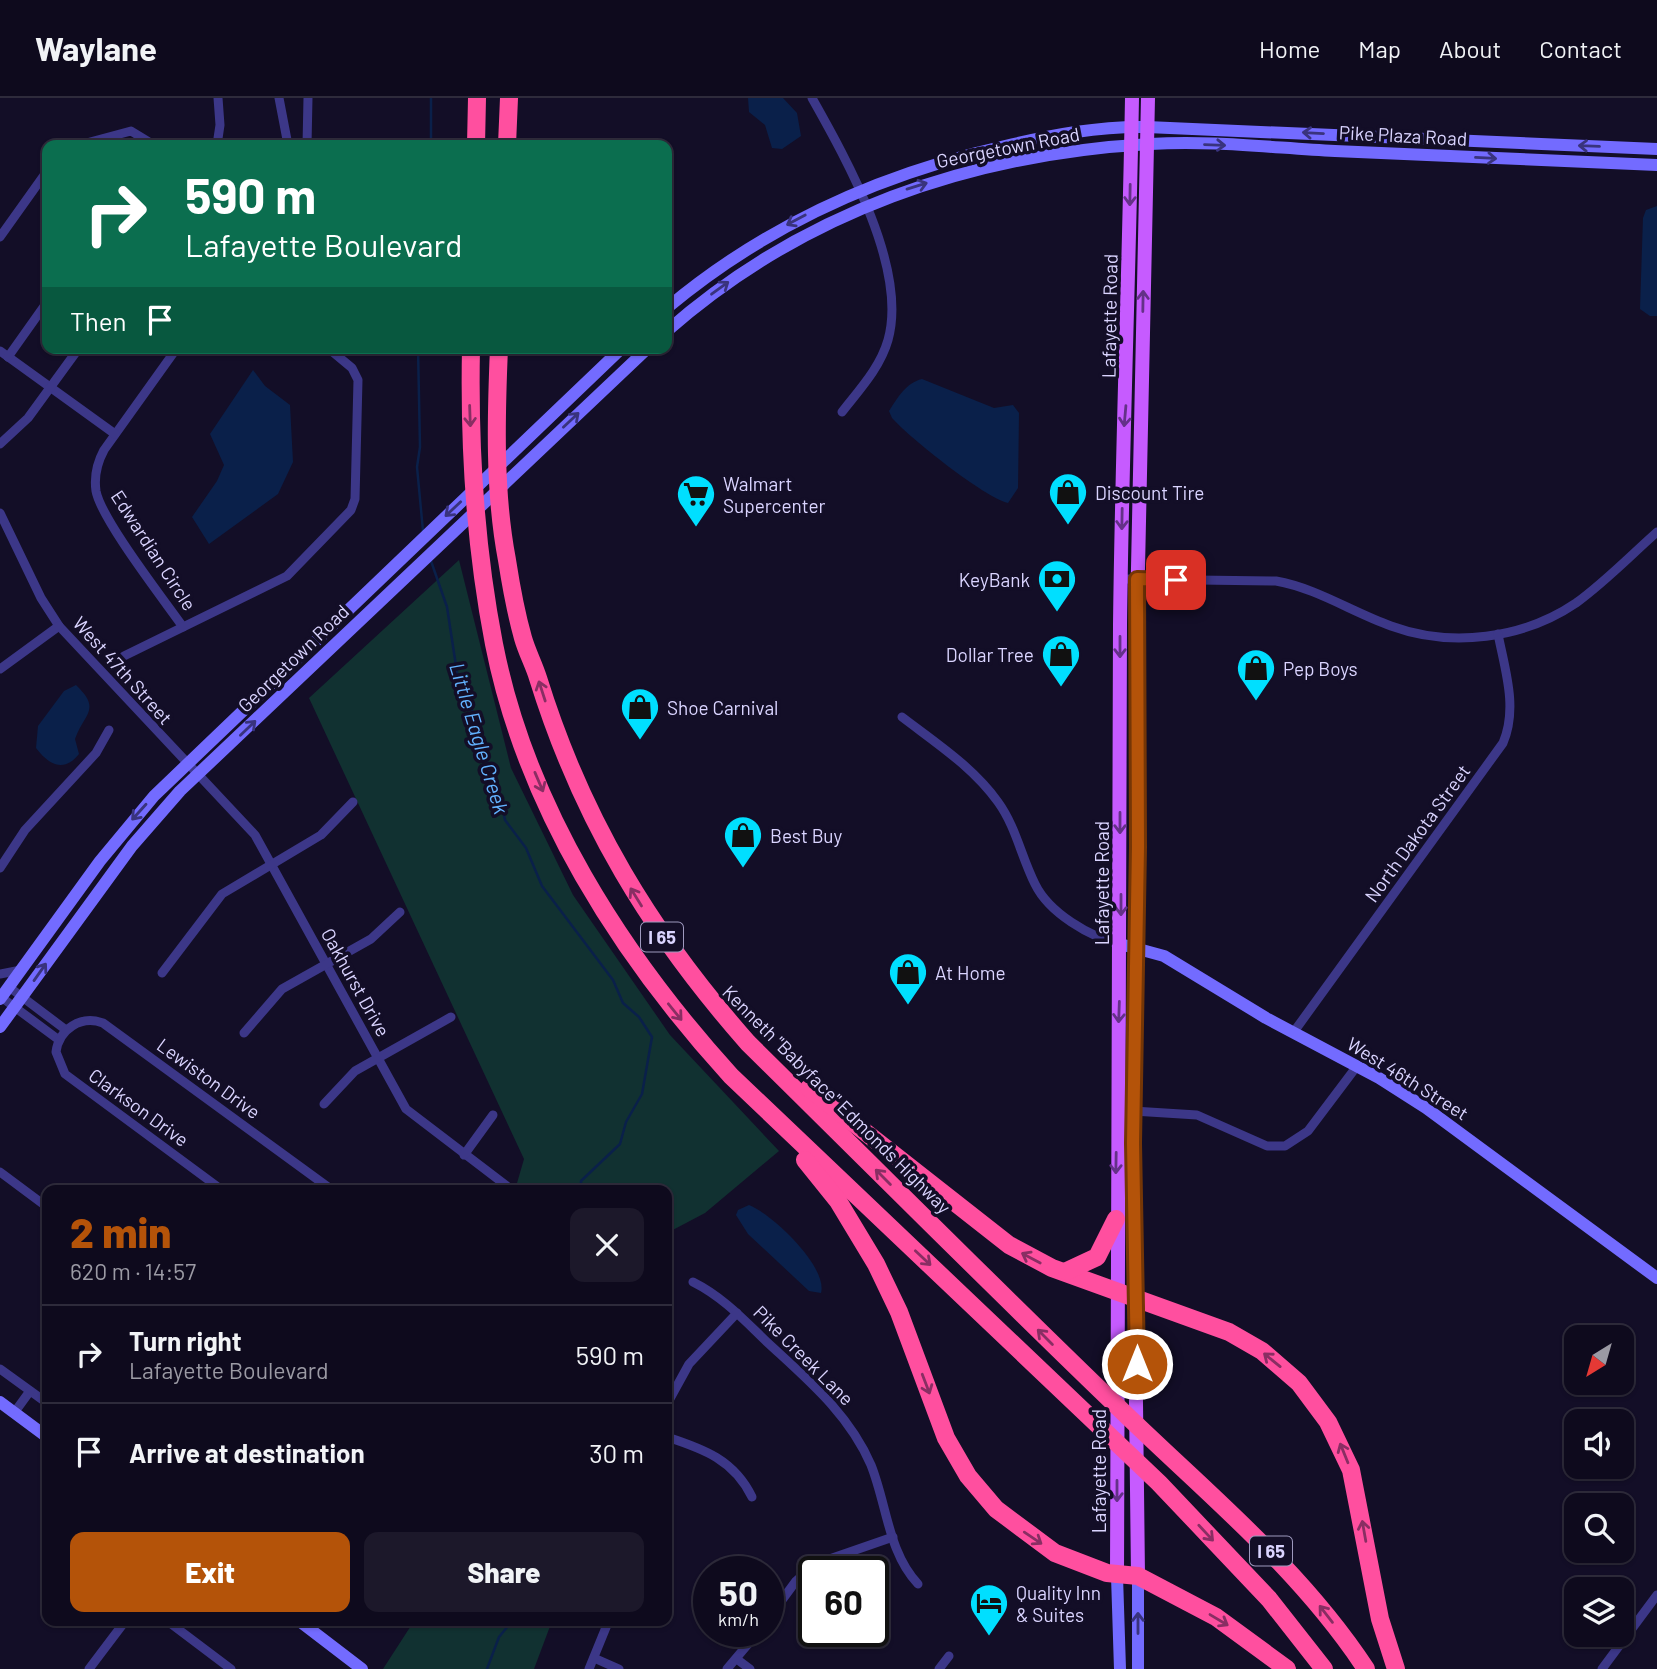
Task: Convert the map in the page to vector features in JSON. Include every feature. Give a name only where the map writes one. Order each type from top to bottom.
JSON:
[{"type":"highway","points":[[476,140],[477,98]]},
{"type":"highway","points":[[507,140],[509,98]]},
{"type":"highway","name":"I 65","points":[[471,354],[474,505],[494,645],[516,720],[553,814],[605,912],[668,1003],[731,1076],[1159,1483],[1269,1599],[1324,1669]]},
{"type":"highway","name":"Kenneth \"Babyface\" Edmonds Highway","points":[[499,354],[498,455],[506,558],[523,640],[563,752],[587,806],[630,888],[669,947],[748,1043],[1159,1448],[1263,1542],[1318,1604],[1366,1669]]},
{"type":"highway","points":[[669,947],[757,1041],[828,1105],[1009,1245],[1037,1262],[1229,1332],[1251,1344],[1299,1383],[1328,1422],[1353,1478],[1380,1619],[1396,1669]]},
{"type":"highway","points":[[731,1076],[816,1172],[858,1232],[894,1301],[946,1438],[975,1486],[1009,1521],[1055,1553],[1117,1576],[1138,1576],[1216,1617],[1287,1669]]},
{"type":"highway","points":[[1067,1271],[1097,1257],[1116,1219]]},
{"type":"main road","name":"Lafayette Road","points":[[1119,1669],[1116,1219],[1121,579],[1132,98]]},
{"type":"main road","name":"Lafayette Road","points":[[1138,1669],[1137,1300],[1133,1111],[1137,579],[1148,98]]},
{"type":"main road","name":"Georgetown Road","points":[[672,303],[762,240],[858,190],[911,170],[1070,132],[1147,127]]},
{"type":"main road","name":"Pike Plaza Road","points":[[1147,127],[1657,149]]},
{"type":"main road","points":[[1342,151],[1343,135]]},
{"type":"main road","points":[[1434,140],[1434,155]]},
{"type":"main road","name":"Georgetown Road","points":[[672,327],[754,264],[804,234],[865,205],[971,170],[1147,144]]},
{"type":"main road","name":"Pike Plaza Road","points":[[1147,144],[1657,166]]},
{"type":"main road","name":"Georgetown Road","points":[[0,1027],[132,846],[192,769],[393,565],[616,354]]},
{"type":"main road","name":"Georgetown Road","points":[[3,994],[131,821],[395,586],[642,354]]},
{"type":"main road","name":"West 46th Street","points":[[1120,944],[1164,956],[1426,1108],[1657,1278]]},
{"type":"main road","points":[[0,1402],[42,1433]]},
{"type":"main road","points":[[306,1626],[362,1669]]},
{"type":"street","points":[[218,98],[220,125],[218,140]]},
{"type":"street","points":[[279,98],[287,140]]},
{"type":"street","points":[[307,140],[308,98]]},
{"type":"street","points":[[812,98],[865,205],[887,263],[892,317],[879,361],[842,412]]},
{"type":"street","points":[[98,140],[131,131],[146,140]]},
{"type":"street","points":[[0,237],[42,185]]},
{"type":"street","points":[[42,308],[4,354],[115,434]]},
{"type":"street","points":[[0,444],[22,425],[75,354]]},
{"type":"street","name":"Edwardian Circle","points":[[173,354],[115,434],[97,465],[98,499],[183,627]]},
{"type":"street","name":"Edwardian Circle","points":[[124,656],[290,574],[353,506],[358,380],[352,368],[335,354]]},
{"type":"street","name":"West 47th Street","points":[[0,513],[41,598],[59,626],[192,769]]},
{"type":"street","points":[[1121,579],[1276,581],[1300,587],[1410,632],[1454,638],[1498,634],[1530,626],[1574,604],[1657,533]]},
{"type":"street","points":[[0,669],[59,626]]},
{"type":"street","name":"North Dakota Street","points":[[1293,1033],[1503,743],[1510,724],[1511,704],[1498,634]]},
{"type":"street","points":[[902,717],[976,775],[999,803],[1019,839],[1034,883],[1049,903],[1085,930],[1120,944]]},
{"type":"street","points":[[0,868],[25,830],[100,749],[109,730]]},
{"type":"street","name":"Oakhurst Drive","points":[[192,769],[248,826],[412,1116],[505,1185]]},
{"type":"street","points":[[162,973],[216,899],[324,833],[353,802]]},
{"type":"street","points":[[244,1033],[277,992],[371,939],[400,912]]},
{"type":"street","points":[[0,974],[21,970]]},
{"type":"street","points":[[3,994],[62,1035]]},
{"type":"street","points":[[324,1104],[347,1077],[451,1017]]},
{"type":"street","name":"Lewiston Drive","points":[[62,1035],[85,1021],[103,1023],[325,1185]]},
{"type":"street","name":"Clarkson Drive","points":[[62,1035],[57,1055],[65,1074],[215,1185]]},
{"type":"street","points":[[1133,1111],[1197,1115],[1267,1146],[1285,1146],[1308,1131],[1357,1066]]},
{"type":"street","points":[[464,1155],[493,1115]]},
{"type":"street","points":[[0,1172],[42,1203]]},
{"type":"street","name":"Pike Creek Lane","points":[[693,1282],[718,1296],[737,1313],[823,1394],[848,1423],[873,1472],[901,1562],[918,1584]]},
{"type":"street","points":[[672,1395],[689,1364],[737,1313]]},
{"type":"street","points":[[0,1369],[42,1400]]},
{"type":"street","points":[[14,1413],[30,1391]]},
{"type":"street","points":[[672,1439],[718,1456],[738,1473],[752,1497]]},
{"type":"street","points":[[784,1597],[815,1563],[893,1538]]},
{"type":"street","points":[[1602,1669],[1657,1595]]},
{"type":"street","points":[[89,1669],[121,1626]]},
{"type":"street","points":[[174,1626],[231,1669]]},
{"type":"street","points":[[589,1669],[607,1626]]},
{"type":"street","points":[[727,1669],[748,1647]]},
{"type":"street","points":[[939,1669],[949,1656]]},
{"type":"street","points":[[594,1658],[619,1669]]},
{"type":"street","points":[[738,1660],[750,1669]]},
{"type":"green space","points":[[459,560],[511,768],[573,895],[670,1035],[779,1151],[705,1213],[672,1230],[672,1185],[516,1185],[524,1159],[309,698]]},
{"type":"green space","points":[[411,1626],[550,1626],[534,1669],[383,1669]]},
{"type":"water","points":[[748,98],[783,98],[797,113],[801,136],[782,149],[772,148],[765,125],[749,112]]},
{"type":"water","points":[[1657,206],[1657,316],[1650,316],[1640,309],[1643,218],[1646,210]]},
{"type":"water","points":[[253,370],[265,386],[290,405],[293,462],[278,494],[209,544],[192,517],[217,481],[224,465],[210,434]]},
{"type":"water","points":[[922,379],[994,408],[1013,405],[1019,413],[1018,488],[1008,503],[982,490],[948,466],[892,418],[889,411],[899,396],[911,384]]},
{"type":"water","points":[[76,685],[84,693],[89,706],[89,712],[75,739],[79,754],[68,763],[57,764],[46,759],[36,748],[38,726],[64,691]]},
{"type":"water","points":[[749,1205],[784,1230],[807,1256],[821,1282],[821,1293],[809,1291],[748,1234],[736,1215],[738,1210]]},
{"type":"waterway","name":"Little Eagle Creek","points":[[431,98],[431,140]]},
{"type":"waterway","name":"Little Eagle Creek","points":[[418,354],[420,447],[417,467],[423,531]]},
{"type":"waterway","name":"Little Eagle Creek","points":[[431,561],[447,607],[458,679],[479,726],[505,820],[526,848],[542,886],[613,980],[623,1003],[639,1017],[652,1037],[642,1094],[626,1122],[620,1144],[581,1181],[581,1185]]},
{"type":"waterway","name":"Little Eagle Creek","points":[[487,1669],[499,1637],[508,1626]]},
{"type":"place","name":"Discount Tire","points":[[1068,526]]},
{"type":"place","name":"Walmart Supercenter","points":[[696,528]]},
{"type":"place","name":"KeyBank","points":[[1057,613]]},
{"type":"place","name":"Dollar Tree","points":[[1061,688]]},
{"type":"place","name":"Pep Boys","points":[[1256,702]]},
{"type":"place","name":"Shoe Carnival","points":[[640,741]]},
{"type":"place","name":"Best Buy","points":[[743,869]]},
{"type":"place","name":"At Home","points":[[908,1006]]},
{"type":"place","name":"Quality Inn & Suites","points":[[989,1637]]},
{"type":"route","points":[[1137,1364],[1133,1143],[1138,847],[1137,579],[1176,580]]}]
